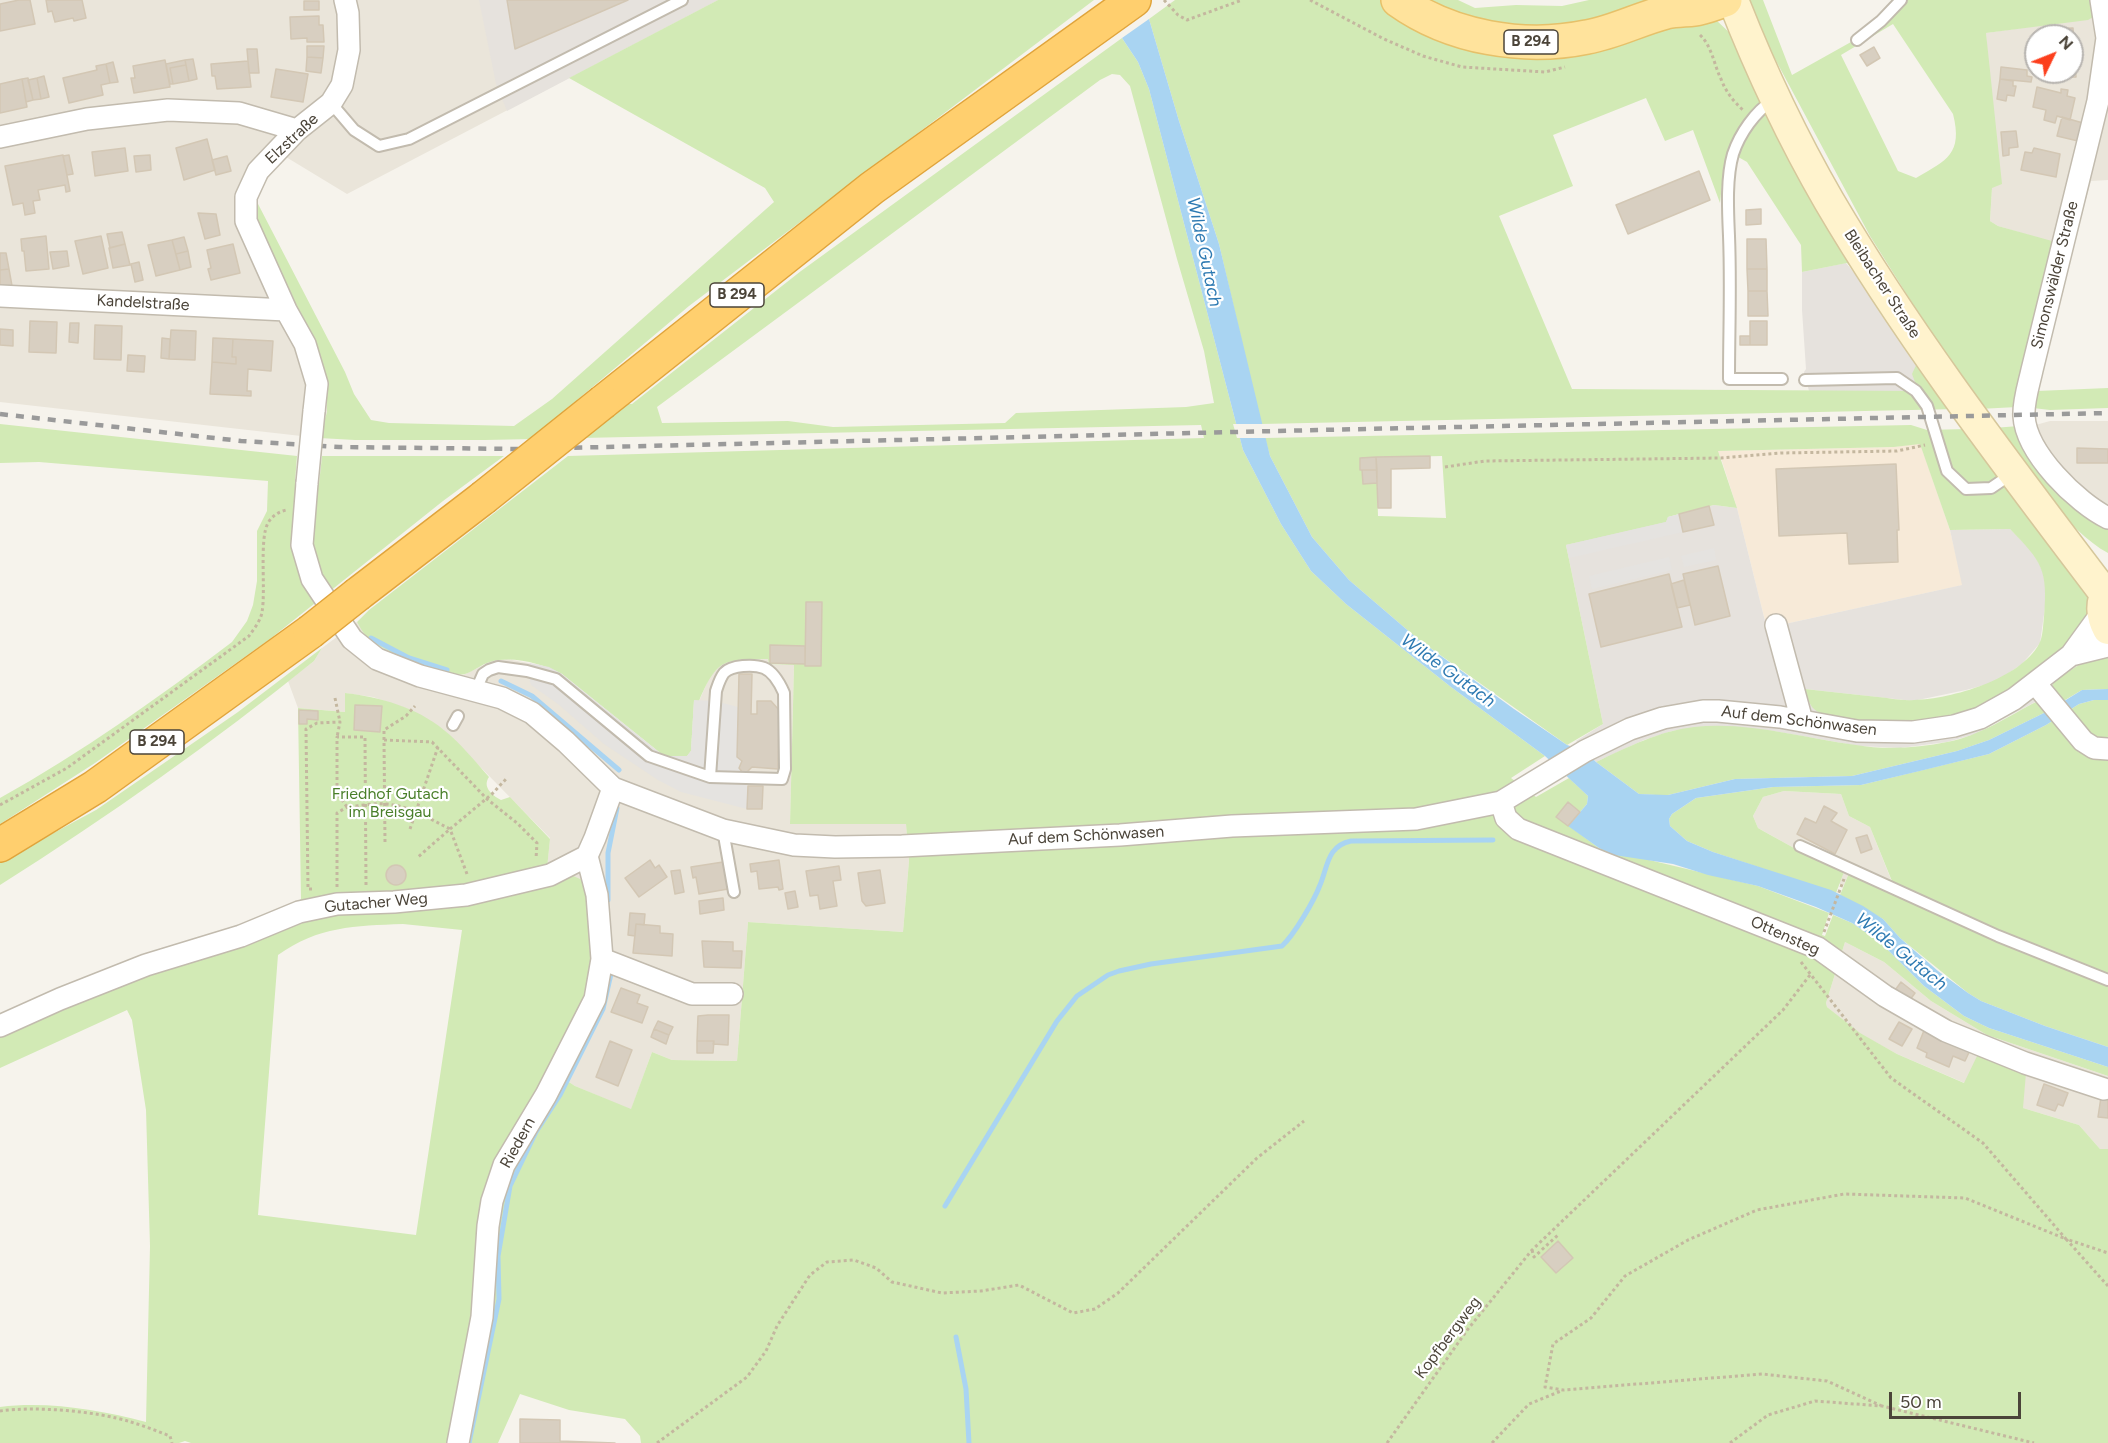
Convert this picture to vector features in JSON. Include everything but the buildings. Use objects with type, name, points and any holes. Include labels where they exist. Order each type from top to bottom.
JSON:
[{"type":"highway","name":"B 294","points":[[0,845],[95,787],[310,632],[483,498],[872,188],[1134,0]]},
{"type":"main road","name":"B 294","points":[[1398,0],[1427,18],[1459,30],[1491,38],[1528,42],[1586,37],[1619,29],[1671,6],[1696,9],[1725,0]]},
{"type":"main road","name":"Bleibacher Straße","points":[[1733,0],[1759,63],[1813,172],[1859,250],[1914,333],[2068,545],[2106,606]]},
{"type":"main road","points":[[2068,545],[2108,561]]},
{"type":"street","name":"Elzstraße","points":[[314,411],[317,384],[305,344],[286,310],[246,221],[246,197],[258,171],[297,130],[331,103],[342,85],[349,50],[348,13],[345,0]]},
{"type":"street","name":"Simonswälder Straße","points":[[2101,0],[2107,38],[2098,101],[2034,359],[2023,415],[2027,433],[2036,450],[2063,483],[2097,513],[2108,519]]},
{"type":"street","points":[[0,137],[87,119],[168,110],[239,113],[297,130]]},
{"type":"street","name":"Kandelstraße","points":[[0,296],[286,310]]},
{"type":"street","name":"Auf dem Schönwasen","points":[[314,411],[302,544],[312,579],[352,639],[377,659],[420,676],[502,698],[532,713],[566,742],[613,788],[723,830],[794,845],[902,846],[1120,835],[1232,826],[1416,819],[1501,802],[1585,751],[1630,729],[1686,713],[1718,711],[1803,721],[1857,731],[1913,732],[1954,726],[1994,711],[2071,656],[2106,606]]},
{"type":"street","points":[[1776,625],[1803,721]]},
{"type":"street","name":"Auf dem Schönwasen","points":[[2071,656],[2108,646]]},
{"type":"street","points":[[2035,683],[2083,741],[2094,748],[2108,749]]},
{"type":"street","points":[[587,856],[613,788]]},
{"type":"street","name":"Ottensteg","points":[[1501,802],[1506,818],[1518,829],[1818,948],[1885,996],[1946,1031],[2025,1063],[2104,1089]]},
{"type":"street","name":"Riedern","points":[[458,1443],[482,1317],[488,1226],[492,1201],[504,1165],[546,1095],[595,999],[602,959],[597,895],[587,856]]},
{"type":"street","name":"Gutacher Weg","points":[[0,1026],[146,965],[241,936],[299,912],[337,904],[394,902],[466,895],[550,875],[587,856]]},
{"type":"street","points":[[602,959],[692,993],[732,994]]},
{"type":"lane","points":[[331,103],[354,130],[379,146],[409,139],[682,0]]},
{"type":"lane","points":[[1857,40],[1881,21],[1901,0]]},
{"type":"lane","points":[[1776,98],[1751,118],[1733,154],[1727,206],[1729,379],[1782,379]]},
{"type":"lane","points":[[1805,380],[1897,378],[1916,391],[1927,406],[1947,471],[1966,489],[1991,488],[2013,472]]},
{"type":"lane","points":[[476,690],[483,674],[498,667],[527,670],[556,679],[649,756],[710,777],[782,779],[785,769],[784,693],[780,683],[764,668],[739,666],[730,668],[720,681],[716,691],[710,777]]},
{"type":"lane","points":[[723,830],[734,892]]},
{"type":"lane","points":[[1800,846],[1998,936],[2108,980]]},
{"type":"path","points":[[1164,0],[1178,15],[1187,20],[1242,0]]},
{"type":"path","points":[[1445,467],[1485,461],[1721,458],[1781,453],[1897,451],[1923,446],[1938,440]]},
{"type":"path","points":[[0,805],[67,768],[249,636],[262,615],[264,532],[268,522],[277,513],[287,510],[305,510]]},
{"type":"path","points":[[335,698],[340,722],[337,737],[337,793],[347,807]]},
{"type":"path","points":[[385,842],[384,730],[406,716],[415,706]]},
{"type":"path","points":[[317,889],[308,888],[306,729],[317,723],[340,722]]},
{"type":"path","points":[[337,737],[365,737],[366,889]]},
{"type":"path","points":[[384,740],[432,742],[487,799],[517,823],[537,843],[536,862]]},
{"type":"path","points":[[410,829],[438,747]]},
{"type":"path","points":[[418,857],[487,799],[506,779]]},
{"type":"path","points":[[337,889],[337,813],[347,807],[366,805],[386,804],[417,812],[450,829],[467,874],[458,877]]},
{"type":"path","name":"Ottensteg","points":[[1823,935],[1842,884]]},
{"type":"path","points":[[327,889],[346,889]]},
{"type":"path","name":"Kopfbergweg","points":[[1387,1443],[1468,1329],[1532,1250],[1783,1010],[1810,975],[1891,1078],[1983,1143],[2066,1239]]},
{"type":"path","points":[[657,1443],[747,1377],[766,1351],[777,1326],[810,1275],[827,1262],[854,1260],[876,1268],[892,1282],[942,1293],[981,1291],[1019,1285],[1073,1312],[1095,1309],[1118,1293],[1257,1158],[1304,1120]]},
{"type":"path","points":[[1882,1406],[1827,1381],[1761,1374],[1563,1390],[1545,1387],[1553,1344],[1591,1318],[1625,1276],[1688,1240],[1757,1210],[1844,1194],[1965,1198],[2066,1239],[2108,1252]]},
{"type":"path","points":[[1532,1250],[1534,1257],[1560,1234]]},
{"type":"path","points":[[2066,1239],[2108,1286]]},
{"type":"path","points":[[1492,1443],[1529,1404],[1563,1390]]},
{"type":"path","points":[[1730,1443],[1768,1416],[1815,1401],[1882,1406],[2034,1443]]},
{"type":"path","points":[[0,1411],[53,1410],[94,1414],[129,1421],[170,1436],[172,1443]]},
{"type":"shaded area","points":[[0,0],[718,0],[347,194],[286,157],[274,168],[257,202],[317,349],[326,377],[327,412],[319,438],[0,402]]},
{"type":"shaded area","points":[[479,0],[718,0],[507,111],[496,84]]},
{"type":"shaded area","points":[[2108,0],[2108,180],[2091,181],[2075,240],[2017,407],[2052,242],[1998,226],[1990,221],[1992,188],[1986,33],[2024,27],[2024,84],[2084,84],[2084,24],[2040,24]]},
{"type":"shaded area","points":[[1846,263],[1873,295],[1918,361],[1916,391],[1809,391],[1804,372],[1806,369],[1802,272]]},
{"type":"shaded area","points":[[2050,421],[2108,421],[2108,527],[2096,521],[2032,426]]},
{"type":"shaded area","points":[[1920,443],[1950,530],[1963,585],[1785,624],[1766,625],[1737,508],[1717,451],[1894,447]]},
{"type":"shaded area","points":[[1714,505],[1737,508],[1766,625],[1785,624],[1962,585],[1950,530],[2010,529],[2034,553],[2045,576],[2046,600],[2040,643],[2022,664],[2006,675],[1988,684],[1913,701],[1805,689],[1882,723],[2104,654],[2037,701],[1976,734],[1947,742],[1900,748],[1859,746],[1773,731],[1717,726],[1672,731],[1644,740],[1596,762],[1576,741],[1603,724],[1566,545]]},
{"type":"shaded area","points":[[1679,514],[1683,532],[1569,558],[1566,545],[1666,522],[1668,517]]},
{"type":"shaded area","points":[[1714,548],[1716,560],[1684,567],[1681,556]]},
{"type":"shaded area","points":[[1669,557],[1672,570],[1592,589],[1589,576]]},
{"type":"shaded area","points":[[357,622],[367,637],[375,643],[418,665],[463,675],[490,662],[507,659],[549,667],[664,756],[687,756],[691,751],[694,700],[699,701],[710,676],[723,663],[732,660],[769,659],[769,664],[794,665],[790,824],[906,824],[909,861],[903,932],[748,922],[737,1061],[672,1060],[652,1052],[631,1110],[575,1086],[549,1069],[568,876],[547,869],[550,838],[444,730],[411,710],[373,697],[345,693],[345,712],[298,708],[288,681],[314,661],[322,648]]},
{"type":"shaded area","points":[[530,663],[549,667],[562,674],[664,756],[687,756],[691,751],[694,700],[715,701],[738,707],[737,757],[742,761],[739,764],[740,771],[747,772],[747,809],[681,792],[658,780],[604,744],[558,704],[531,685],[527,671]]},
{"type":"shaded area","points":[[1784,791],[1841,794],[1849,816],[1870,827],[1898,897],[1849,873],[1844,885],[1839,884],[1844,872],[1758,828],[1753,816],[1763,797]]},
{"type":"shaded area","points":[[1845,942],[1884,962],[1931,1001],[1987,1035],[2108,1076],[2108,1149],[2100,1149],[2079,1125],[2023,1108],[1897,1054],[1860,1034],[1827,1007],[1826,1003]]},
{"type":"green space","name":"Friedhof Gutach im Breisgau","points":[[718,0],[1094,0],[689,306],[577,400],[632,404],[801,271],[1122,38],[1138,62],[1149,89],[1243,450],[1281,524],[1311,571],[1346,604],[1451,687],[1545,756],[1511,778],[1536,797],[1569,778],[1588,796],[1587,804],[1580,812],[1568,803],[1557,817],[1599,848],[1758,886],[1829,913],[1822,935],[1825,936],[1833,915],[1852,923],[1880,942],[1924,986],[1964,1016],[1989,1028],[2108,1067],[2108,1076],[1987,1035],[1931,1001],[1884,962],[1845,942],[1826,1003],[1827,1007],[1860,1033],[1897,1054],[1964,1083],[1978,1054],[2026,1073],[2023,1108],[2079,1125],[2100,1149],[2108,1149],[2108,1443],[641,1443],[640,1436],[625,1419],[569,1410],[520,1394],[498,1443],[191,1443],[185,1441],[179,1443],[0,1443],[0,1407],[55,1406],[111,1414],[146,1422],[150,1246],[146,1110],[132,1020],[127,1010],[0,1068],[0,1016],[235,931],[292,906],[301,899],[298,708],[345,712],[345,693],[384,700],[422,715],[456,741],[489,777],[487,787],[491,793],[501,800],[510,797],[550,839],[547,869],[573,876],[586,883],[594,948],[593,965],[585,996],[549,1069],[575,1086],[631,1109],[652,1052],[672,1060],[737,1061],[748,922],[903,932],[909,861],[906,824],[790,824],[794,665],[769,664],[768,659],[732,661],[724,664],[712,676],[699,701],[694,701],[691,751],[687,756],[664,756],[562,674],[537,664],[517,660],[487,663],[465,674],[430,668],[385,649],[367,637],[357,622],[369,610],[568,456],[1204,438],[1201,425],[485,440],[319,438],[327,412],[326,377],[317,349],[256,217],[257,202],[345,372],[354,394],[371,420],[389,423],[514,426],[552,399],[774,202],[765,188],[569,78]],"holes":[[[1112,74],[1120,75],[1130,86],[1204,351],[1214,403],[1186,407],[1016,413],[1005,423],[833,427],[788,421],[662,423],[657,407],[1100,80]],[[403,924],[462,930],[416,1235],[258,1215],[278,955],[308,938],[338,929]]]},
{"type":"green space","points":[[1175,0],[1380,0],[1443,34],[1715,19],[1732,35],[1958,409],[1261,424],[1219,244],[1149,19]],"holes":[[[1646,98],[1665,141],[1693,130],[1720,203],[1724,166],[1733,154],[1747,162],[1801,245],[1802,272],[1847,263],[1873,295],[1918,361],[1912,374],[1915,391],[1572,389],[1499,216],[1573,186],[1553,135]]]},
{"type":"green space","points":[[1408,0],[1458,0],[1475,8],[1516,5],[1562,6],[1589,0],[1658,0],[1625,19],[1491,31]]},
{"type":"green space","points":[[1748,0],[1763,0],[1792,75],[1851,42],[1879,19],[1895,0],[2093,0],[2095,16],[2088,20],[2057,24],[2024,24],[2024,28],[1986,33],[2002,184],[1992,188],[1990,221],[1998,226],[2052,241],[2017,407],[1979,409],[1870,236],[1759,29]],"holes":[[[1893,24],[1953,114],[1956,127],[1954,147],[1944,160],[1916,178],[1898,171],[1841,55]]]},
{"type":"green space","points":[[2108,388],[2108,408],[2050,410],[2033,408],[2037,391]]},
{"type":"green space","points":[[0,424],[297,456],[295,482],[319,484],[322,456],[504,456],[443,501],[270,639],[95,763],[0,824],[0,798],[60,763],[119,724],[232,642],[247,621],[253,605],[257,581],[257,531],[267,511],[268,481],[39,462],[0,463]]},
{"type":"green space","points":[[1911,425],[1927,430],[1967,429],[2086,591],[2089,614],[2083,626],[2056,656],[2001,696],[1971,711],[1940,720],[1909,723],[1854,721],[1823,714],[1812,707],[1805,689],[1900,700],[1930,699],[1984,685],[2017,667],[2030,656],[2041,638],[2045,588],[2041,567],[2010,529],[1950,530],[1920,444],[1894,447],[1718,451],[1737,508],[1714,505],[1668,517],[1666,522],[1566,545],[1603,724],[1567,745],[1419,640],[1349,580],[1312,537],[1270,456],[1265,438]],"holes":[[[1442,456],[1446,518],[1378,516],[1377,483],[1363,484],[1361,458]]]},
{"type":"green space","points":[[2019,426],[2108,527],[2108,553],[2093,543],[2062,514],[1993,428]]},
{"type":"green space","points":[[322,648],[314,661],[199,749],[121,805],[0,885],[0,862],[96,810],[238,712]]},
{"type":"green space","points":[[2108,654],[2108,689],[2082,690],[2060,703],[2051,691],[2054,681],[2093,656]]},
{"type":"green space","points":[[2094,700],[2108,700],[2108,1047],[1981,1001],[1900,938],[1883,919],[1840,895],[1849,873],[1898,896],[1870,827],[1849,816],[1841,794],[1784,791],[1763,797],[1753,816],[1758,828],[1844,872],[1836,893],[1713,852],[1687,841],[1670,826],[1669,819],[1672,814],[1696,798],[1773,787],[1861,785],[1989,754],[2046,725],[2079,704]]},
{"type":"green space","points":[[2038,701],[2048,711],[1989,740],[1957,751],[1852,776],[1735,779],[1668,795],[1656,795],[1639,794],[1596,762],[1644,740],[1668,732],[1714,726],[1755,728],[1867,747],[1925,746],[1971,735]]},
{"type":"water","name":"Wilde Gutach","points":[[1149,19],[1219,244],[1270,456],[1312,537],[1349,580],[1419,640],[1514,709],[1567,745],[1585,751],[1639,794],[1668,795],[1735,779],[1852,776],[1957,751],[1989,740],[2048,711],[2082,690],[2108,689],[2108,700],[2094,700],[2079,704],[2046,725],[1989,754],[1861,785],[1773,787],[1696,798],[1672,814],[1669,819],[1670,826],[1687,841],[1713,852],[1831,890],[1863,906],[1883,919],[1900,938],[1938,971],[1981,1001],[2108,1047],[2108,1067],[1989,1028],[1964,1016],[1924,986],[1880,942],[1852,923],[1816,907],[1758,886],[1708,875],[1673,864],[1614,855],[1599,848],[1568,826],[1587,804],[1588,796],[1545,756],[1451,687],[1346,604],[1311,571],[1281,524],[1243,450],[1149,89],[1138,62],[1122,38]]},
{"type":"pier","points":[[1233,424],[1264,424],[1268,438],[1237,438]]},
{"type":"waterway","points":[[371,638],[409,658],[447,670]]},
{"type":"waterway","points":[[501,681],[532,696],[619,770]]},
{"type":"waterway","points":[[608,900],[608,853],[617,808]]},
{"type":"waterway","points":[[945,1206],[1057,1021],[1077,996],[1108,975],[1151,964],[1282,946],[1298,926],[1313,900],[1333,852],[1337,847],[1351,841],[1493,840]]},
{"type":"waterway","points":[[469,1443],[499,1299],[498,1256],[510,1186],[536,1132],[560,1095],[603,1009],[611,974]]},
{"type":"waterway","points":[[956,1337],[966,1389],[969,1443]]},
{"type":"railway","points":[[0,414],[241,441],[339,447],[520,449],[2108,413]]}]
